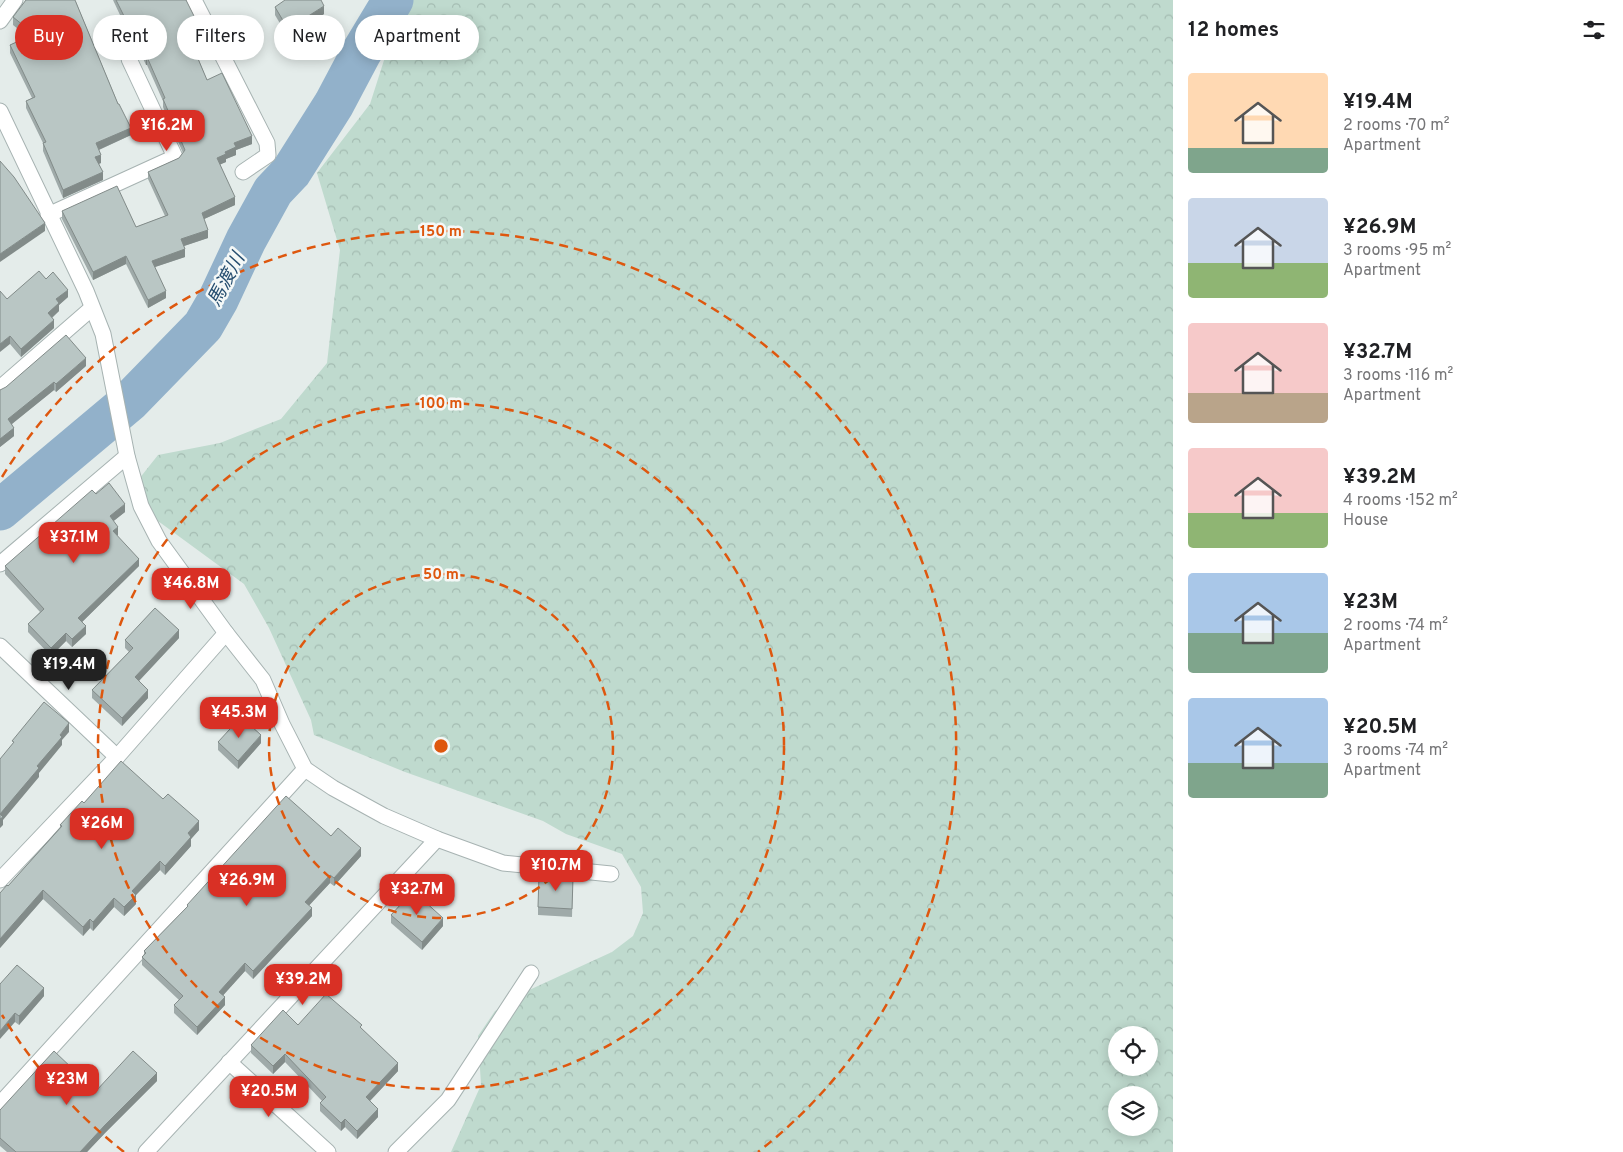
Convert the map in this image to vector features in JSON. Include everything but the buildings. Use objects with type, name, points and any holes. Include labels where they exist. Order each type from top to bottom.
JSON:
[{"type":"street","points":[[0,21],[15,0]]},
{"type":"street","points":[[194,0],[267,143],[268,155],[243,172]]},
{"type":"street","points":[[48,214],[175,157],[129,60]]},
{"type":"street","points":[[0,111],[103,334],[127,456],[142,506],[159,541],[263,680],[282,724],[305,769],[333,788],[384,816],[437,839],[503,863],[611,874]]},
{"type":"street","points":[[0,388],[92,308]]},
{"type":"street","points":[[0,564],[127,456]]},
{"type":"street","points":[[0,880],[117,756],[226,632]]},
{"type":"street","points":[[0,646],[117,756]]},
{"type":"street","points":[[0,1104],[305,769]]},
{"type":"street","points":[[146,1152],[437,839]]},
{"type":"street","points":[[396,1152],[448,1100],[531,973]]},
{"type":"street","points":[[229,1062],[328,1152]]},
{"type":"green space","points":[[410,0],[1173,0],[1173,1152],[451,1152],[481,1085],[478,1036],[495,1011],[527,991],[612,952],[633,936],[643,913],[641,887],[622,854],[566,834],[543,821],[405,772],[314,735],[311,720],[269,628],[244,584],[158,521],[135,484],[158,455],[220,443],[281,419],[327,363],[340,250],[317,173],[370,104],[384,60],[479,60],[479,15],[402,15]]},
{"type":"waterway","name":"馬渡川","points":[[0,510],[130,401],[203,326],[273,191],[291,172],[334,104],[361,53],[393,0]]}]
